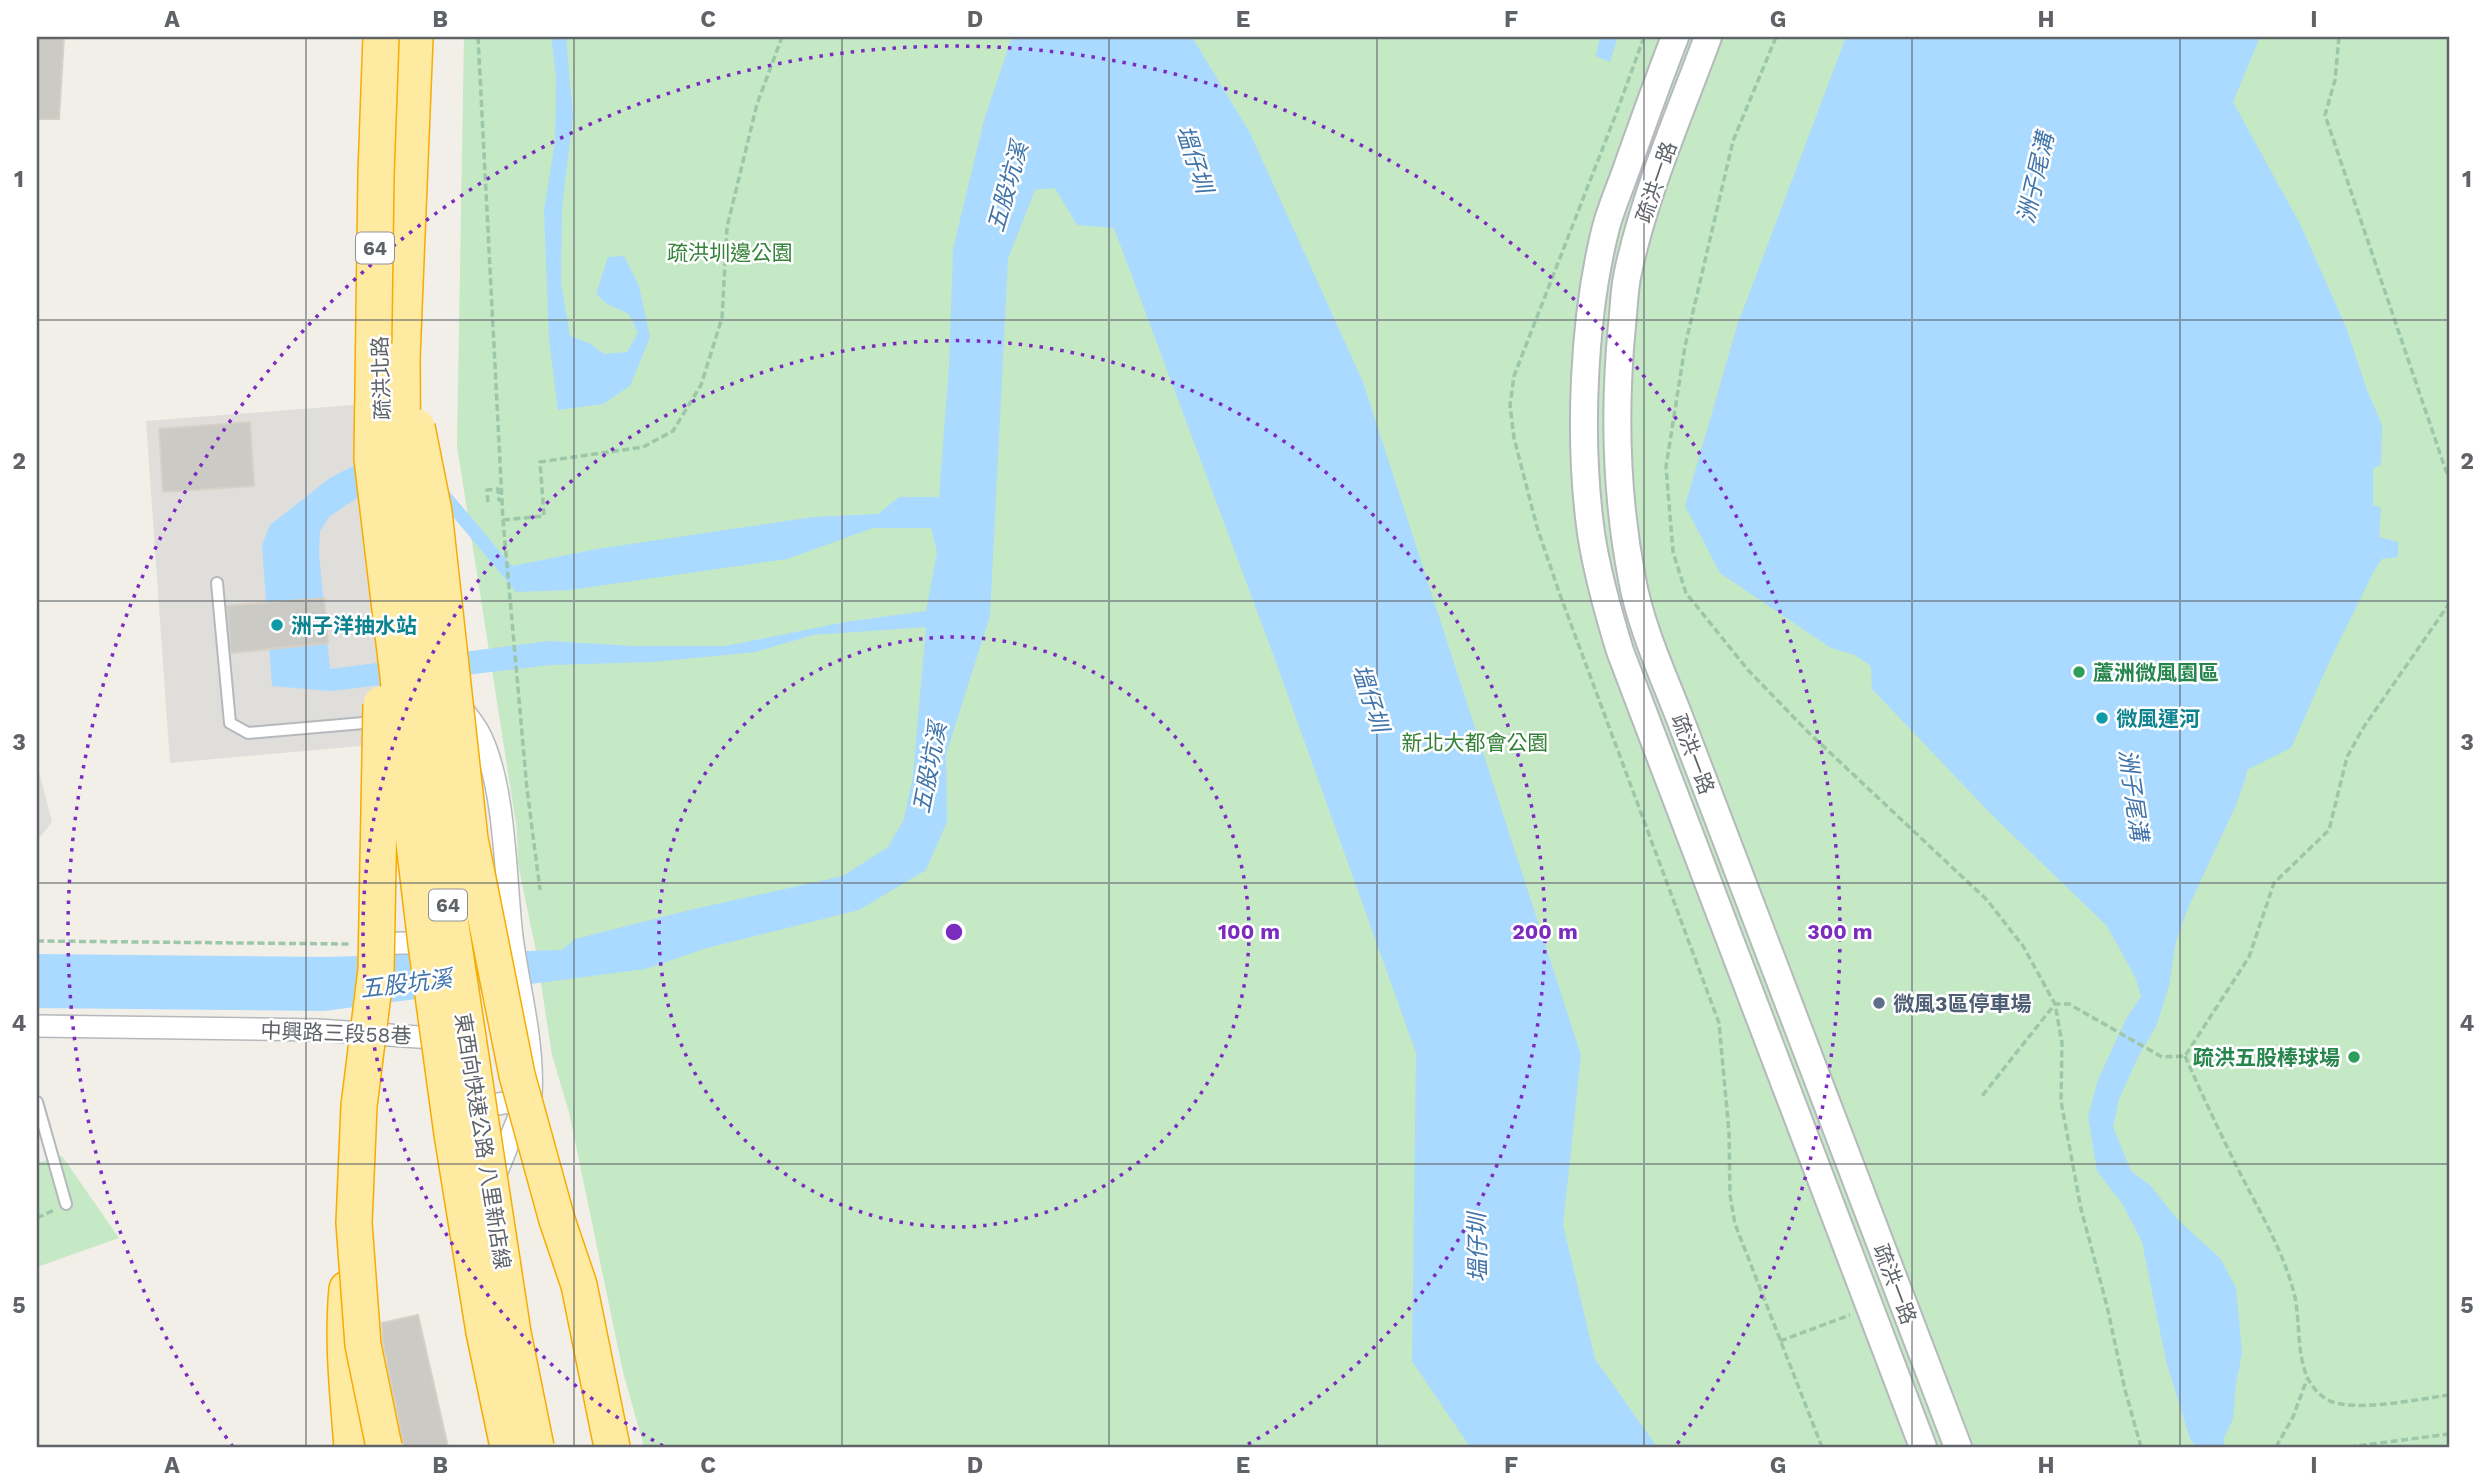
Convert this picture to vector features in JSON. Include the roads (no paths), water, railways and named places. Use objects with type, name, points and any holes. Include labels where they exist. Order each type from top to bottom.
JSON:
[{"type":"highway","name":"東西向快速公路 八里新店線","points":[[379,37],[372,459],[423,916],[450,1120],[484,1332],[508,1447]]},
{"type":"highway","name":"東西向快速公路 八里新店線","points":[[415,37],[402,358],[402,512],[430,718],[450,926],[513,1333],[536,1447]]},
{"type":"highway","points":[[402,358],[422,445],[433,512],[471,839],[517,1075],[557,1220],[579,1285],[612,1447]]},
{"type":"highway","points":[[352,1447],[344,1315],[354,1223],[359,1106],[376,970],[379,861],[381,695],[372,459]]},
{"type":"highway","points":[[557,1220],[593,1447]]},
{"type":"highway","points":[[354,1223],[363,1345],[384,1447]]},
{"type":"street","name":"疏洪北路","points":[[370,944],[437,943],[423,801],[409,718],[400,634],[379,378],[379,37]]},
{"type":"street","name":"疏洪一路","points":[[1675,37],[1607,223],[1590,310],[1585,411],[1586,481],[1591,533],[1604,598],[1620,651],[1923,1447]]},
{"type":"street","name":"疏洪一路","points":[[1708,37],[1643,215],[1627,274],[1619,355],[1618,445],[1632,580],[1648,633],[1696,761],[1958,1447]]},
{"type":"street","points":[[400,634],[464,712],[480,736],[490,764],[530,1041],[533,1070],[531,1095],[526,1099],[459,1111]]},
{"type":"street","points":[[409,718],[464,712]]},
{"type":"street","points":[[423,801],[496,792]]},
{"type":"street","name":"中興路三段58巷","points":[[37,1026],[318,1030],[447,1038],[476,1223],[522,1447]]},
{"type":"street","points":[[476,1223],[526,1099]]},
{"type":"lane","points":[[217,583],[230,723],[248,733],[409,718]]},
{"type":"lane","points":[[37,1102],[66,1204]]},
{"type":"water","points":[[551,37],[566,37],[573,117],[562,206],[561,283],[570,336],[589,343],[604,354],[627,352],[638,333],[629,314],[607,304],[596,294],[608,257],[624,256],[639,286],[650,337],[630,386],[603,404],[558,410],[549,340],[544,210],[555,142],[556,75]]},
{"type":"water","points":[[1012,37],[1192,37],[1250,133],[1363,382],[1581,1055],[1563,1225],[1595,1359],[1657,1447],[1470,1447],[1412,1361],[1416,1053],[1276,662],[1114,228],[1077,225],[1055,188],[1035,190],[1008,259],[990,616],[946,754],[947,822],[926,870],[859,910],[707,948],[645,969],[324,1011],[37,1008],[37,954],[327,957],[562,950],[575,939],[843,876],[888,847],[904,819],[913,775],[926,627],[813,635],[755,652],[653,662],[551,665],[331,691],[272,686],[262,545],[270,525],[330,478],[368,460],[428,466],[512,566],[597,549],[813,517],[878,514],[899,497],[939,497],[949,366],[953,249],[984,120]],"holes":[[[381,482],[424,482],[516,592],[570,590],[787,559],[873,528],[931,528],[937,552],[926,611],[845,622],[726,646],[634,646],[549,641],[330,669],[319,553],[320,531],[330,516]]]},
{"type":"water","points":[[1600,37],[1618,37],[1610,62],[1596,56]]},
{"type":"water","name":"微風運河","points":[[1846,37],[2260,37],[2233,102],[2300,224],[2346,327],[2382,425],[2381,465],[2373,468],[2373,505],[2381,508],[2379,537],[2398,542],[2398,557],[2382,559],[2374,571],[2291,748],[2247,770],[2236,805],[2188,908],[2176,941],[2169,986],[2156,1027],[2140,1053],[2119,1099],[2113,1127],[2131,1171],[2151,1186],[2177,1219],[2220,1258],[2236,1288],[2242,1353],[2233,1419],[2223,1440],[2225,1447],[2196,1447],[2190,1439],[2166,1361],[2142,1242],[2123,1205],[2097,1171],[2088,1117],[2098,1080],[2126,1019],[2141,996],[2136,979],[2107,926],[1992,815],[1872,689],[1871,666],[1855,655],[1831,648],[1720,573],[1685,506],[1737,326]]},
{"type":"place","name":"洲子洋抽水站","points":[[277,625]]},
{"type":"place","name":"蘆洲微風園區","points":[[2079,672]]},
{"type":"place","name":"微風運河","points":[[2102,718]]},
{"type":"place","name":"微風3區停車場","points":[[1879,1003]]},
{"type":"place","name":"疏洪五股棒球場","points":[[2354,1057]]},
{"type":"water label","name":"塭仔圳","points":[[1194,159]]},
{"type":"water label","name":"洲子尾溝","points":[[2036,178]]},
{"type":"water label","name":"五股坑溪","points":[[1008,187]]},
{"type":"water label","name":"塭仔圳","points":[[1370,698]]},
{"type":"water label","name":"五股坑溪","points":[[930,768]]},
{"type":"water label","name":"洲子尾溝","points":[[2133,795]]},
{"type":"water label","name":"五股坑溪","points":[[406,984]]},
{"type":"water label","name":"塭仔圳","points":[[1478,1248]]},
{"type":"park label","name":"疏洪圳邊公園","points":[[730,252]]},
{"type":"park label","name":"新北大都會公園","points":[[1475,742]]}]
